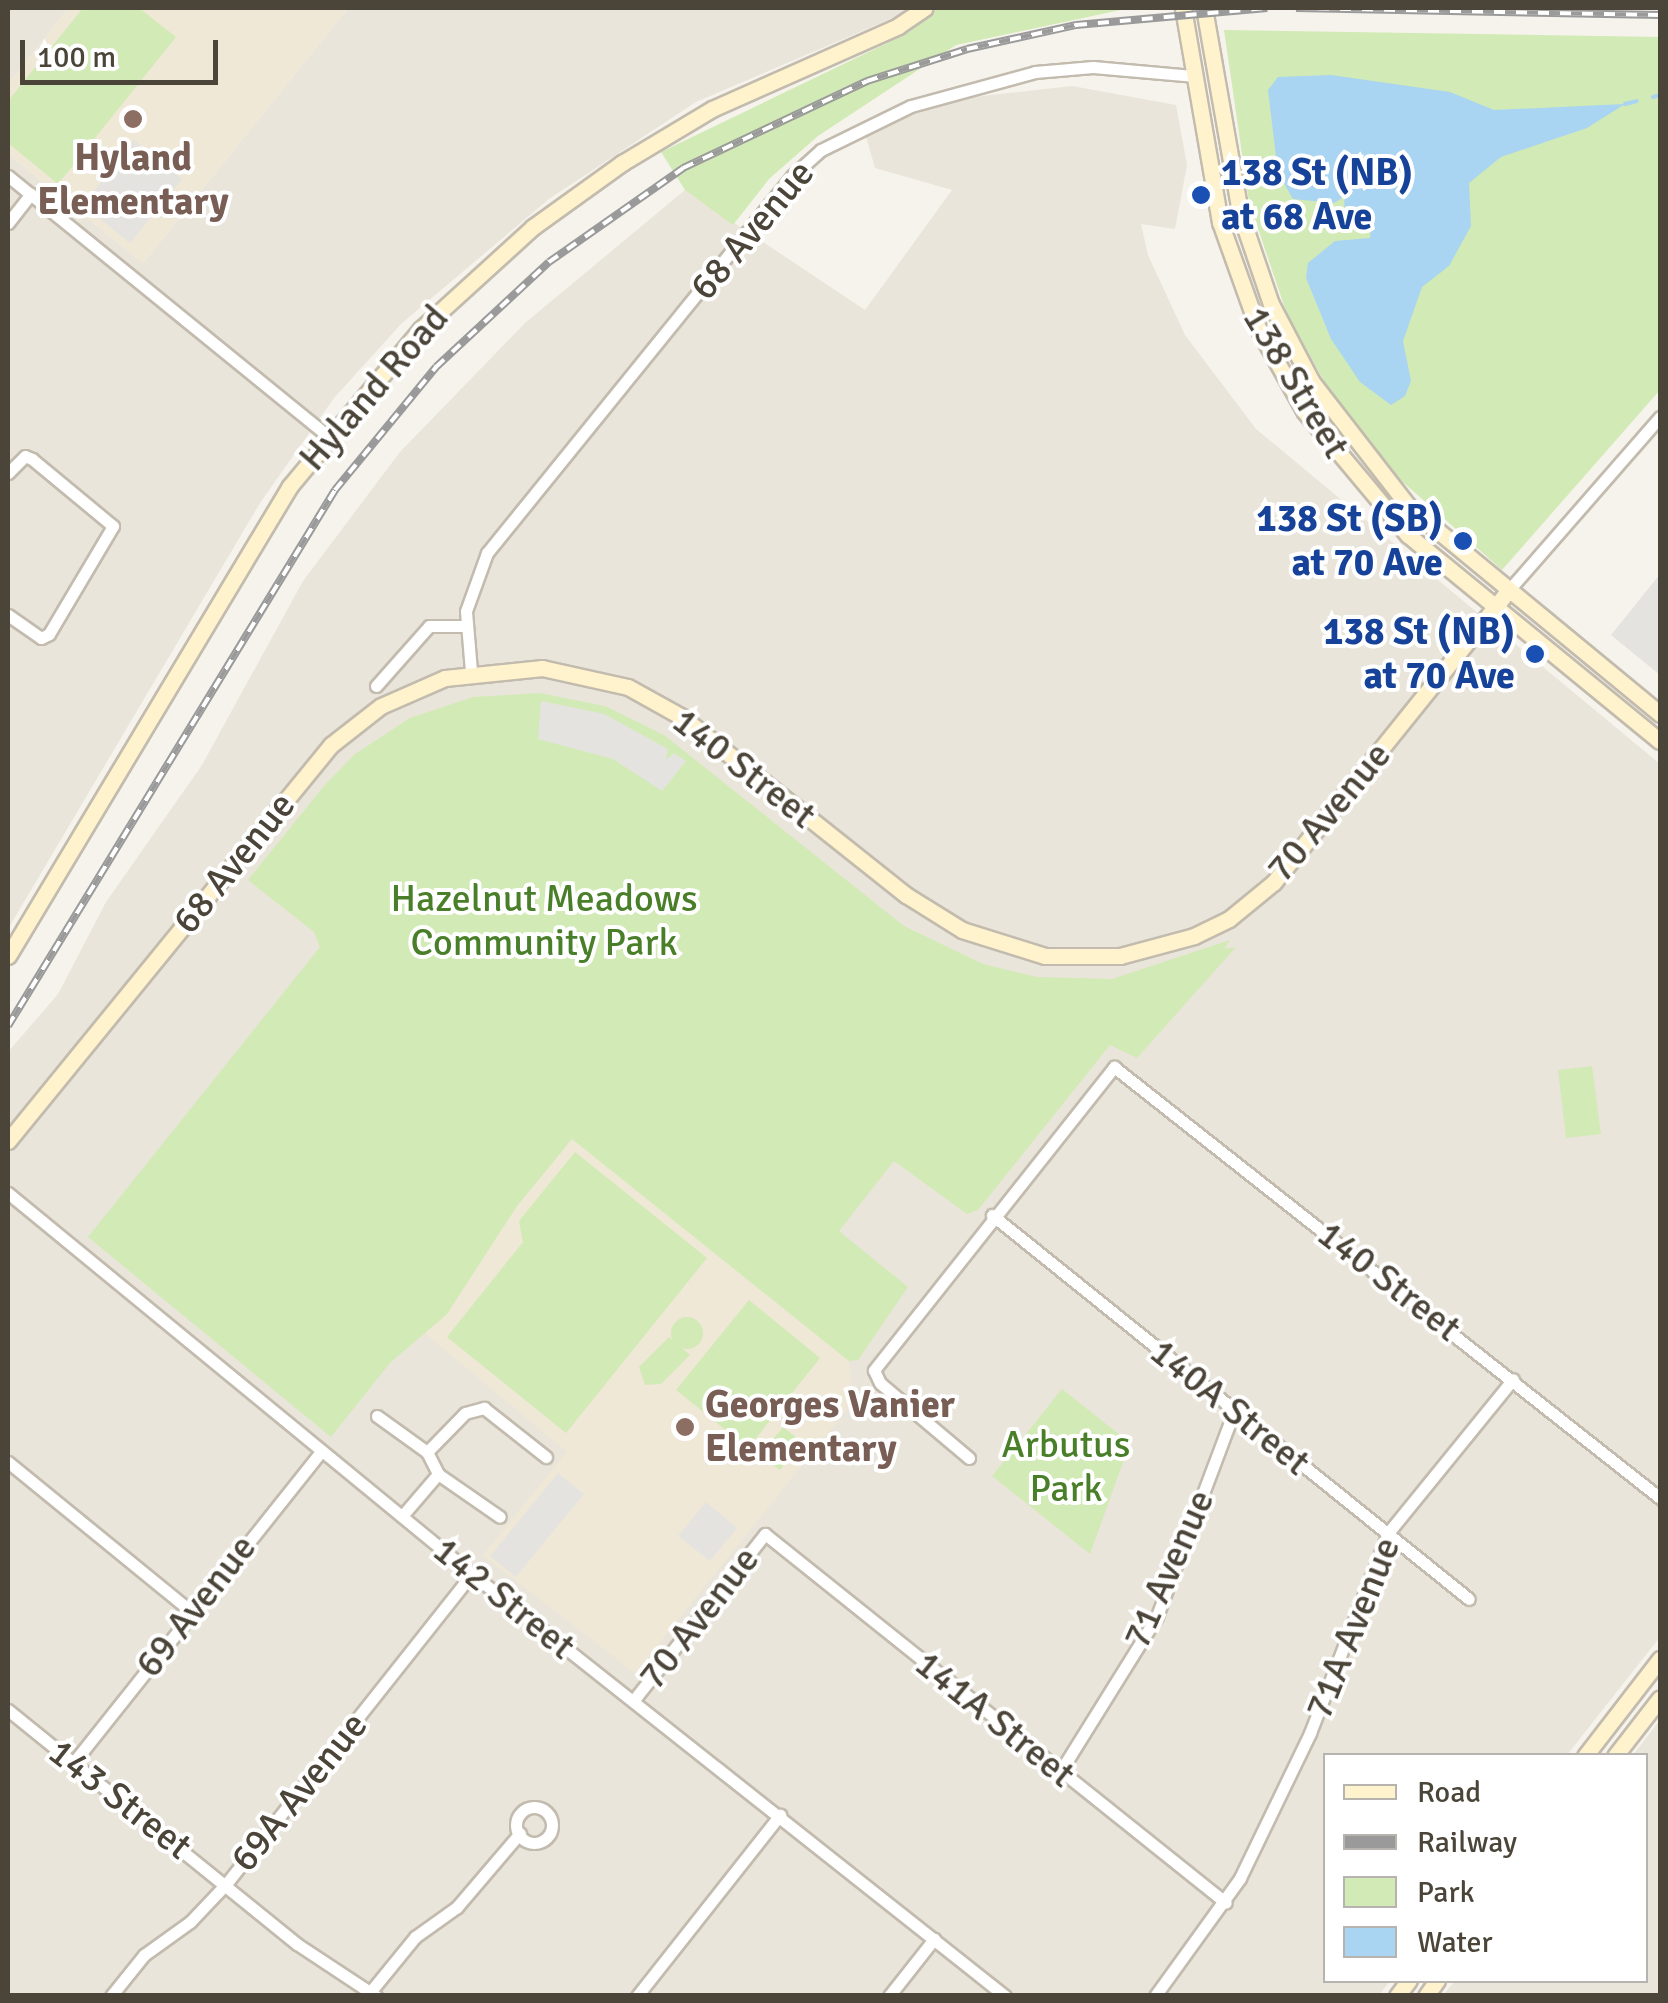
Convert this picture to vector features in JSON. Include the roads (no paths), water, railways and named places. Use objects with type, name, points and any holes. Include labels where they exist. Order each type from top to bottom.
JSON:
[{"type":"street","name":"Hyland Road","points":[[8,956],[256,540],[328,435],[462,288],[574,196],[712,109],[898,26],[924,8]]},
{"type":"street","name":"138 Street","points":[[1182,8],[1220,222],[1258,328],[1286,381],[1371,497],[1495,607],[1660,742]]},
{"type":"street","name":"138 Street","points":[[1204,8],[1240,213],[1289,342],[1334,417],[1384,480],[1508,591],[1660,714]]},
{"type":"street","name":"68 Avenue","points":[[8,1141],[331,745],[397,697],[471,671],[466,626],[471,587],[487,552],[792,176],[820,150],[912,106],[1035,72],[1093,67],[1193,76]]},
{"type":"street","points":[[8,176],[328,435]]},
{"type":"street","points":[[8,223],[31,194]]},
{"type":"street","name":"70 Avenue","points":[[990,942],[1045,956],[1120,956],[1229,919],[1304,848],[1508,591],[1660,417]]},
{"type":"street","points":[[8,473],[25,456],[113,526],[41,638],[8,615]]},
{"type":"street","points":[[376,686],[430,626],[466,626]]},
{"type":"street","name":"140 Street","points":[[471,671],[563,670],[646,695],[906,895],[990,942]]},
{"type":"street","name":"140 Street","points":[[992,1215],[1114,1067],[1660,1498]]},
{"type":"street","name":"142 Street","points":[[8,1193],[472,1574],[1006,1996]]},
{"type":"street","points":[[969,1458],[874,1376],[992,1215]]},
{"type":"street","name":"140A Street","points":[[992,1215],[1469,1600]]},
{"type":"street","name":"71A Avenue","points":[[1156,1996],[1226,1903],[1300,1756],[1388,1533],[1512,1379]]},
{"type":"street","points":[[427,1452],[465,1413],[484,1408],[546,1456]]},
{"type":"street","name":"71 Avenue","points":[[1060,1772],[1157,1616],[1234,1411]]},
{"type":"street","points":[[377,1416],[427,1452],[438,1474],[500,1516]]},
{"type":"street","name":"69 Avenue","points":[[74,1762],[190,1611],[321,1451]]},
{"type":"street","points":[[8,1462],[190,1611]]},
{"type":"street","points":[[402,1516],[438,1474]]},
{"type":"street","name":"70 Avenue","points":[[633,1701],[765,1534]]},
{"type":"street","name":"141A Street","points":[[765,1534],[1226,1903]]},
{"type":"street","name":"69A Avenue","points":[[111,1996],[144,1955],[190,1922],[226,1884],[472,1574]]},
{"type":"street","points":[[1587,1753],[1660,1659]]},
{"type":"street","points":[[1618,1753],[1660,1698]]},
{"type":"street","name":"143 Street","points":[[8,1710],[297,1944],[374,1994]]},
{"type":"street","points":[[637,1996],[780,1815]]},
{"type":"street","points":[[374,1994],[415,1936],[457,1907],[520,1833]]},
{"type":"street","points":[[889,1996],[934,1940]]},
{"type":"water","points":[[1331,75],[1450,92],[1494,110],[1625,104],[1587,128],[1501,157],[1469,183],[1471,226],[1449,266],[1422,287],[1403,341],[1411,381],[1405,396],[1391,405],[1360,382],[1331,339],[1306,278],[1308,263],[1335,241],[1370,238],[1372,216],[1345,213],[1344,197],[1334,203],[1293,199],[1278,173],[1268,90],[1278,77]]},
{"type":"waterway","points":[[1653,97],[1660,95]]},
{"type":"waterway","points":[[1625,104],[1637,101]]},
{"type":"railway","points":[[8,1026],[335,490],[436,367],[549,262],[683,168],[867,81],[967,49],[1076,25],[1267,8]]},
{"type":"railway","points":[[1296,8],[1660,15]]},
{"type":"place","name":"Hyland Elementary","points":[[133,119]]},
{"type":"place","name":"138 St (NB) at 68 Ave","points":[[1201,195]]},
{"type":"place","name":"138 St (SB) at 70 Ave","points":[[1463,541]]},
{"type":"place","name":"138 St (NB) at 70 Ave","points":[[1535,654]]},
{"type":"place","name":"Georges Vanier Elementary","points":[[685,1427]]},
{"type":"park label","name":"Hazelnut Meadows Community Park","points":[[544,921]]},
{"type":"park label","name":"Arbutus Park","points":[[1066,1467]]}]
